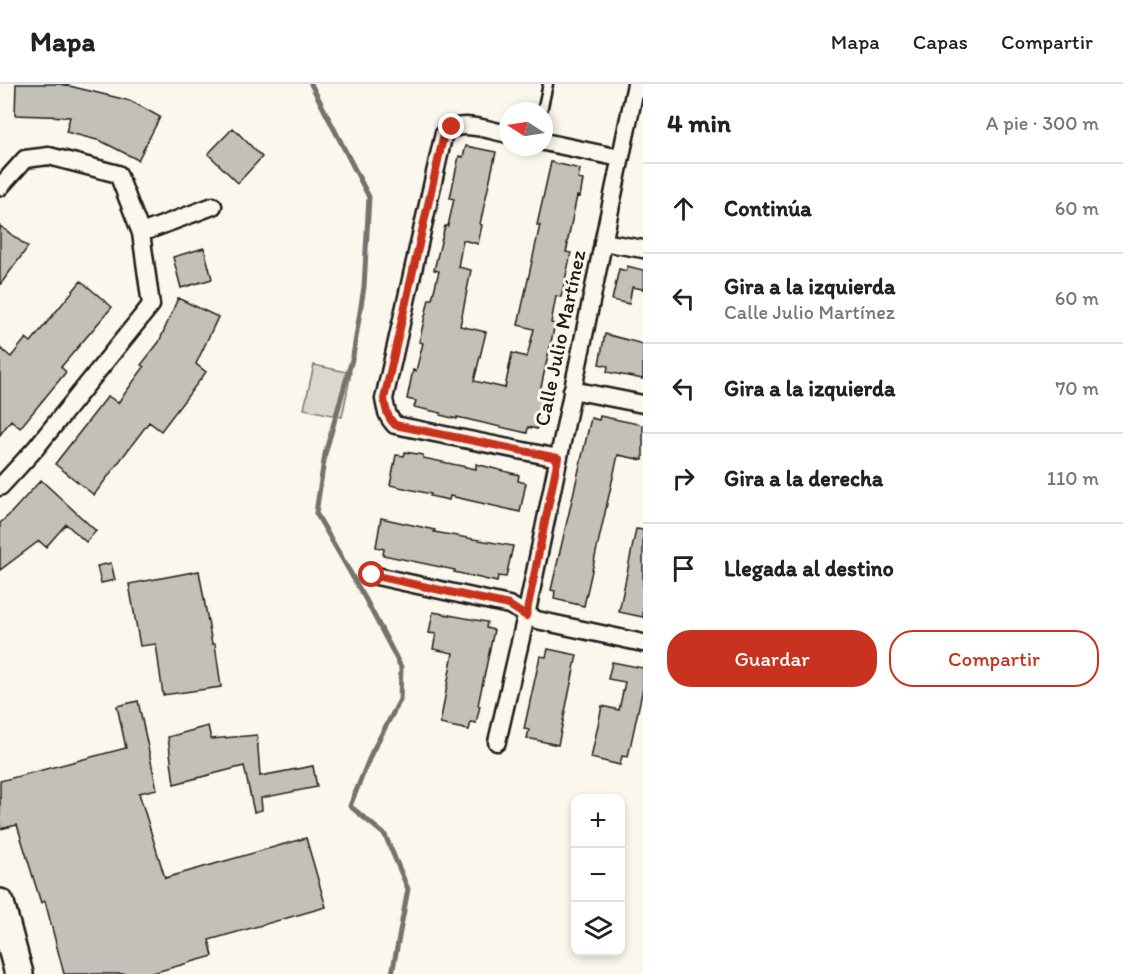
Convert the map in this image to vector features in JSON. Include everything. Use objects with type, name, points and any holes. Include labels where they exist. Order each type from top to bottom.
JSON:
[{"type":"main road","points":[[0,903],[19,974]]},
{"type":"street","name":"Calle Julio Martínez","points":[[497,742],[526,616],[636,84]]},
{"type":"street","points":[[499,132],[461,125],[452,127],[444,134],[384,399],[389,419],[395,425],[558,458]]},
{"type":"street","points":[[553,144],[620,158]]},
{"type":"street","points":[[0,188],[25,159],[49,156],[118,174],[141,233],[151,305],[35,449],[0,488]]},
{"type":"street","points":[[141,233],[213,206]]},
{"type":"street","points":[[603,242],[643,249]]},
{"type":"street","points":[[572,390],[643,404]]},
{"type":"street","points":[[372,575],[509,605],[537,620],[643,643]]},
{"type":"lane","points":[[544,102],[548,84]]},
{"type":"shaded area","points":[[314,365],[351,373],[342,417],[304,409]]},
{"type":"building","points":[[16,84],[61,84],[131,101],[160,117],[138,160],[101,141],[66,132],[70,117],[15,115]]},
{"type":"building","points":[[233,128],[262,157],[238,183],[208,154]]},
{"type":"building","points":[[466,146],[496,152],[480,224],[482,225],[478,244],[463,240],[458,267],[471,270],[460,326],[486,332],[474,381],[505,388],[512,353],[527,357],[534,329],[518,325],[551,162],[580,169],[578,179],[583,180],[580,197],[577,196],[567,244],[566,252],[571,253],[565,280],[561,297],[556,296],[551,323],[555,324],[539,396],[544,397],[537,429],[528,427],[527,433],[440,415],[441,413],[414,407],[416,401],[407,399],[413,370],[416,371],[423,343],[419,342],[429,299],[432,299],[439,271],[434,270],[454,199],[450,198],[459,156],[463,157]]},
{"type":"building","points":[[0,226],[28,247],[0,285]]},
{"type":"building","points":[[204,248],[212,279],[181,288],[173,257]]},
{"type":"building","points":[[627,266],[643,270],[643,289],[632,287],[629,304],[612,300],[619,269],[627,271]]},
{"type":"building","points":[[81,281],[112,307],[61,367],[66,372],[20,428],[11,420],[0,435],[0,348],[11,357],[26,338],[31,342]]},
{"type":"building","points":[[178,298],[218,317],[196,364],[206,372],[161,431],[149,422],[94,495],[55,464],[108,396],[118,403],[144,367],[141,365],[159,342]]},
{"type":"building","points":[[605,334],[643,344],[643,379],[607,372],[608,366],[599,364]]},
{"type":"building","points":[[600,416],[643,425],[643,460],[618,455],[584,606],[554,599],[555,591],[551,590],[591,418],[599,420]]},
{"type":"building","points":[[405,452],[476,469],[476,464],[519,475],[518,481],[526,483],[520,512],[450,496],[449,500],[390,485],[396,455],[404,456]]},
{"type":"building","points":[[41,480],[96,531],[86,542],[66,524],[46,547],[39,541],[0,570],[0,523]]},
{"type":"building","points":[[381,518],[435,530],[434,532],[513,546],[506,577],[498,576],[497,582],[454,572],[455,570],[383,555],[384,549],[376,547]]},
{"type":"building","points":[[636,529],[643,530],[643,617],[619,612]]},
{"type":"building","points":[[111,563],[115,580],[101,583],[97,566]]},
{"type":"building","points":[[199,571],[212,644],[215,644],[221,687],[163,695],[156,644],[140,646],[129,584]]},
{"type":"building","points":[[433,612],[487,622],[486,628],[494,630],[476,723],[471,722],[469,730],[440,724],[453,653],[433,649],[436,634],[429,633]]},
{"type":"building","points":[[548,649],[577,655],[558,745],[527,738],[529,730],[524,729],[540,656],[546,657]]},
{"type":"building","points":[[612,662],[643,668],[643,688],[628,757],[622,756],[620,765],[591,758],[602,706],[619,710],[625,682],[608,679]]},
{"type":"building","points":[[138,701],[157,789],[139,793],[165,878],[306,838],[326,907],[209,940],[213,956],[149,974],[64,974],[45,901],[41,903],[17,825],[0,829],[0,781],[126,748],[117,706]]},
{"type":"building","points":[[208,726],[211,739],[257,735],[260,776],[313,766],[317,787],[261,798],[262,810],[254,812],[244,766],[174,784],[168,737]]},
{"type":"waterway","points":[[311,84],[369,197],[364,287],[353,356],[325,454],[316,513],[401,667],[400,700],[372,752],[350,806],[385,835],[408,889],[392,974]]},
{"type":"route","points":[[372,575],[509,605],[526,616],[558,458],[395,425],[389,419],[386,410],[384,399],[444,134],[452,127]]}]
